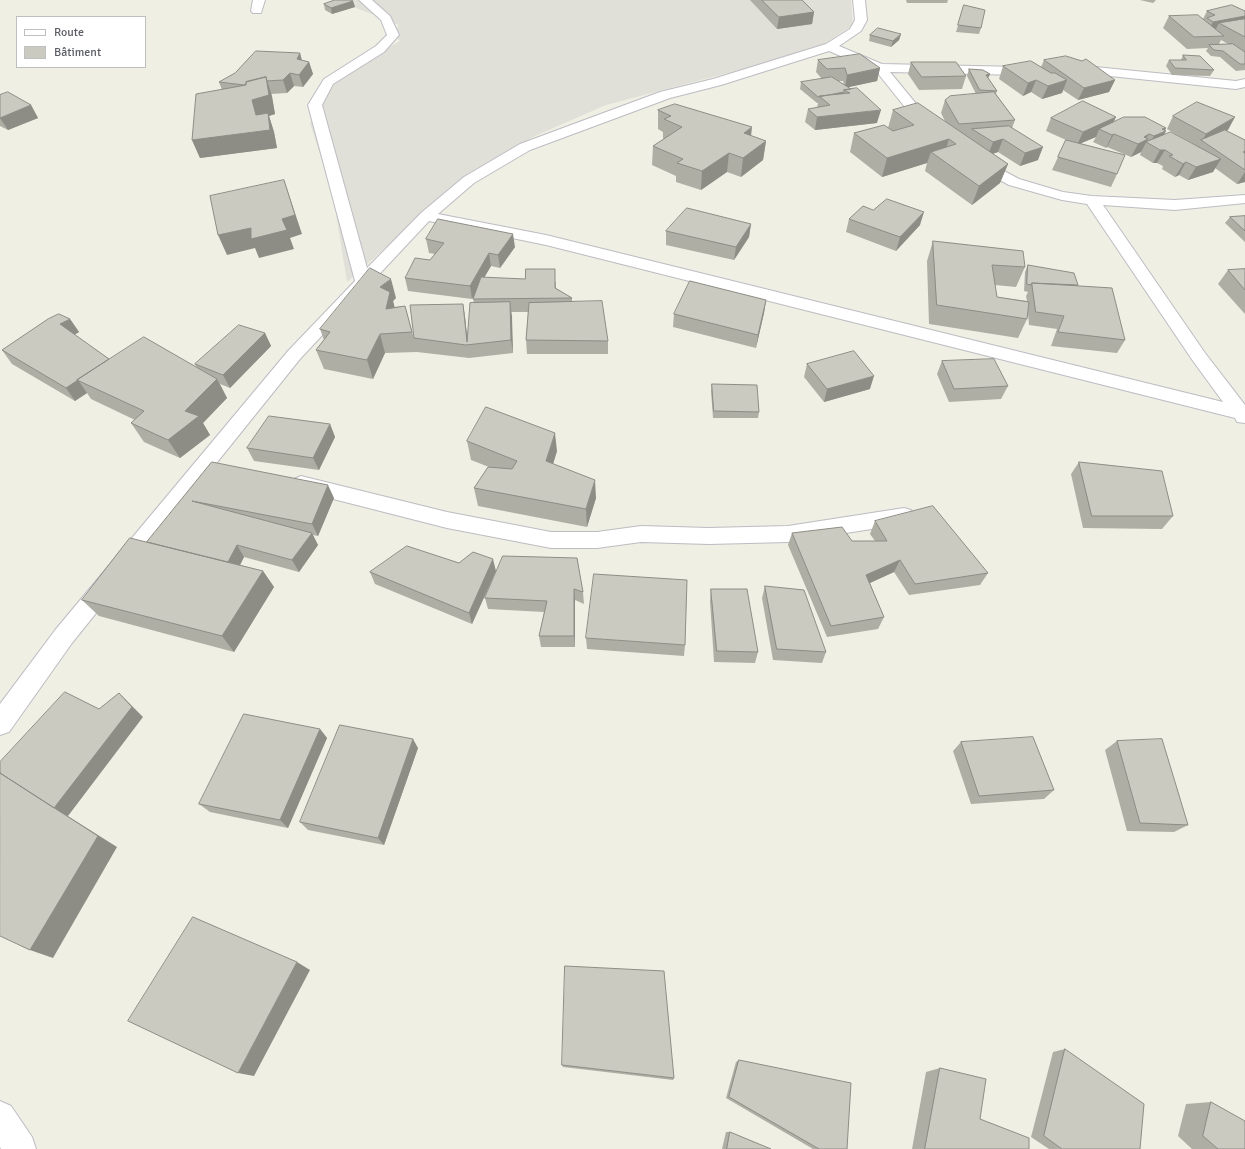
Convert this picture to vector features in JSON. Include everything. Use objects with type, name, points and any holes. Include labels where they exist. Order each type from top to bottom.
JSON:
[{"type":"street","points":[[363,282],[315,105],[328,82],[380,49],[392,35],[386,18],[365,0]]},
{"type":"street","points":[[0,724],[64,636],[294,356],[426,216],[469,180],[525,147],[665,95],[717,82],[830,47],[855,30],[861,20],[859,0]]},
{"type":"street","points":[[830,47],[880,68],[1021,71],[1047,68]]},
{"type":"street","points":[[880,68],[927,127],[939,135]]},
{"type":"street","points":[[1062,68],[1236,84],[1245,83]]},
{"type":"street","points":[[967,155],[1014,182],[1062,196],[1092,200],[1175,205],[1245,199]]},
{"type":"street","points":[[1092,200],[1199,357],[1243,416]]},
{"type":"street","points":[[426,216],[546,240],[1243,416]]},
{"type":"street","points":[[208,460],[231,466]]},
{"type":"street","points":[[285,480],[447,520],[551,540],[597,540],[641,534],[709,536],[788,534],[913,515]]},
{"type":"street","points":[[0,1116],[20,1149]]},
{"type":"shaded area","points":[[336,0],[851,0],[853,25],[815,50],[606,105],[535,136],[469,173],[347,282],[333,195],[310,123],[339,77],[400,41],[393,35],[399,25]]},
{"type":"building","points":[[335,0],[353,1],[331,8],[324,4]]},
{"type":"building","points":[[762,0],[802,0],[814,12],[779,17]]},
{"type":"building","points":[[964,5],[985,10],[981,28],[958,25]]},
{"type":"building","points":[[1232,5],[1245,11],[1245,16],[1213,22],[1207,18],[1215,15],[1207,11]]},
{"type":"building","points":[[1198,15],[1224,36],[1194,37],[1169,16]]},
{"type":"building","points":[[1245,19],[1245,37],[1219,23]]},
{"type":"building","points":[[878,28],[901,34],[893,41],[870,35]]},
{"type":"building","points":[[1233,44],[1245,52],[1245,64],[1240,64],[1223,51],[1214,50],[1209,45]]},
{"type":"building","points":[[256,51],[300,53],[297,59],[309,62],[299,75],[290,73],[283,80],[267,81],[266,77],[246,82],[244,85],[219,82],[235,73]]},
{"type":"building","points":[[860,54],[880,68],[847,75],[845,68],[827,69],[818,60]]},
{"type":"building","points":[[1183,55],[1200,56],[1214,70],[1175,68],[1169,60],[1186,60]]},
{"type":"building","points":[[1066,56],[1082,61],[1086,59],[1115,80],[1084,88],[1044,60]]},
{"type":"building","points":[[1031,61],[1051,73],[1055,73],[1067,80],[1048,86],[1036,80],[1028,83],[1003,66]]},
{"type":"building","points":[[911,62],[956,62],[966,76],[922,77]]},
{"type":"building","points":[[969,69],[983,70],[990,74],[986,75],[997,91],[980,90]]},
{"type":"building","points":[[266,77],[269,95],[252,100],[256,115],[268,113],[270,130],[192,140],[196,94],[246,85],[246,82]]},
{"type":"building","points":[[832,77],[851,89],[844,90],[844,92],[818,97],[801,82]]},
{"type":"building","points":[[857,88],[881,110],[817,117],[808,109],[830,105],[819,96],[850,93],[844,90]]},
{"type":"building","points":[[8,92],[31,105],[0,118],[0,95]]},
{"type":"building","points":[[994,92],[1015,120],[959,124],[945,100],[950,96]]},
{"type":"building","points":[[1083,101],[1116,117],[1083,132],[1051,118]]},
{"type":"building","points":[[1197,102],[1235,117],[1206,134],[1173,116]]},
{"type":"building","points":[[918,103],[1008,164],[979,186],[931,152],[956,144],[949,139],[887,158],[854,133],[884,125],[893,131],[914,125],[893,110]]},
{"type":"building","points":[[675,104],[752,127],[744,133],[766,141],[743,158],[729,153],[702,171],[677,163],[683,159],[653,146],[682,127],[664,119],[671,116],[658,110]]},
{"type":"building","points":[[1124,117],[1145,117],[1166,128],[1162,129],[1166,131],[1154,136],[1149,134],[1144,137],[1148,139],[1138,144],[1099,129]]},
{"type":"building","points":[[1009,126],[1043,147],[1025,153],[1003,139],[993,142],[972,129]]},
{"type":"building","points":[[1225,130],[1245,140],[1245,151],[1243,152],[1245,153],[1245,170],[1201,140]]},
{"type":"building","points":[[1171,132],[1221,159],[1196,167],[1186,162],[1183,164],[1169,156],[1173,155],[1165,150],[1160,150],[1146,142]]},
{"type":"building","points":[[1066,140],[1125,155],[1117,174],[1058,157]]},
{"type":"building","points":[[284,180],[295,215],[282,219],[287,230],[251,239],[251,228],[218,235],[210,196]]},
{"type":"building","points":[[887,199],[924,212],[900,237],[849,219],[863,206],[873,210]]},
{"type":"building","points":[[687,208],[751,224],[736,247],[666,231]]},
{"type":"building","points":[[1245,216],[1245,231],[1230,217]]},
{"type":"building","points":[[438,219],[513,234],[498,255],[489,253],[470,286],[405,278],[415,258],[430,260],[444,243],[426,239]]},
{"type":"building","points":[[933,241],[1023,251],[1025,267],[992,265],[997,297],[1029,302],[1027,319],[937,305]]},
{"type":"building","points":[[1028,265],[1074,273],[1078,285],[1027,284]]},
{"type":"building","points":[[370,268],[391,279],[380,287],[390,292],[386,309],[405,306],[412,332],[380,334],[367,360],[316,350],[330,332],[320,329]]},
{"type":"building","points":[[526,269],[555,269],[555,288],[572,298],[473,299],[481,277],[525,279]]},
{"type":"building","points":[[1245,269],[1245,290],[1228,270]]},
{"type":"building","points":[[690,281],[766,300],[758,335],[674,314]]},
{"type":"building","points":[[1032,283],[1112,288],[1125,340],[1058,332],[1064,316],[1036,312]]},
{"type":"building","points":[[602,301],[608,341],[526,340],[529,303]]},
{"type":"building","points":[[510,302],[511,340],[466,345],[414,338],[410,305],[463,304],[467,342],[470,303]]},
{"type":"building","points":[[59,314],[70,319],[60,324],[109,359],[66,388],[2,350],[48,319]]},
{"type":"building","points":[[239,325],[265,333],[223,375],[195,364]]},
{"type":"building","points":[[144,337],[217,379],[185,411],[199,416],[168,440],[131,423],[144,411],[77,380]]},
{"type":"building","points":[[854,351],[874,376],[827,389],[807,364]]},
{"type":"building","points":[[994,359],[1008,386],[954,389],[942,361]]},
{"type":"building","points":[[712,384],[757,385],[759,412],[714,411]]},
{"type":"building","points":[[486,407],[555,433],[546,461],[595,480],[586,509],[474,488],[488,467],[512,469],[517,461],[467,441]]},
{"type":"building","points":[[269,416],[330,424],[313,458],[247,448]]},
{"type":"building","points":[[212,462],[328,485],[312,524],[192,501],[312,533],[292,560],[237,545],[228,562],[147,542]]},
{"type":"building","points":[[1079,462],[1162,471],[1173,516],[1092,516]]},
{"type":"building","points":[[933,506],[988,573],[915,584],[900,560],[866,575],[884,617],[831,626],[792,533],[842,527],[852,541],[887,541],[875,521]]},
{"type":"building","points":[[130,538],[263,571],[222,636],[82,600]]},
{"type":"building","points":[[407,546],[459,563],[473,552],[493,559],[469,613],[370,572]]},
{"type":"building","points":[[503,556],[577,558],[583,592],[574,589],[574,636],[539,636],[547,601],[485,598]]},
{"type":"building","points":[[594,574],[687,580],[685,645],[586,638]]},
{"type":"building","points":[[765,586],[804,590],[826,652],[777,649]]},
{"type":"building","points":[[711,589],[747,589],[758,652],[717,651]]},
{"type":"building","points":[[65,692],[99,709],[119,693],[132,707],[54,808],[0,773],[0,762]]},
{"type":"building","points":[[244,714],[320,729],[280,820],[199,804]]},
{"type":"building","points":[[340,725],[413,739],[378,838],[300,822]]},
{"type":"building","points":[[1033,737],[1054,790],[979,796],[961,742]]},
{"type":"building","points":[[1162,739],[1188,825],[1140,823],[1117,741]]},
{"type":"building","points":[[0,773],[98,836],[30,950],[0,936]]},
{"type":"building","points":[[193,917],[297,962],[238,1073],[128,1021]]},
{"type":"building","points":[[565,966],[664,971],[674,1078],[562,1065]]},
{"type":"building","points":[[1065,1049],[1144,1104],[1140,1149],[1062,1149],[1044,1136]]},
{"type":"building","points":[[739,1060],[851,1083],[847,1149],[819,1149],[729,1097]]},
{"type":"building","points":[[940,1068],[986,1079],[980,1119],[1029,1138],[1029,1149],[925,1149]]},
{"type":"building","points":[[1211,1102],[1245,1121],[1245,1149],[1218,1149],[1203,1136]]},
{"type":"building","points":[[730,1132],[771,1149],[727,1149]]}]
